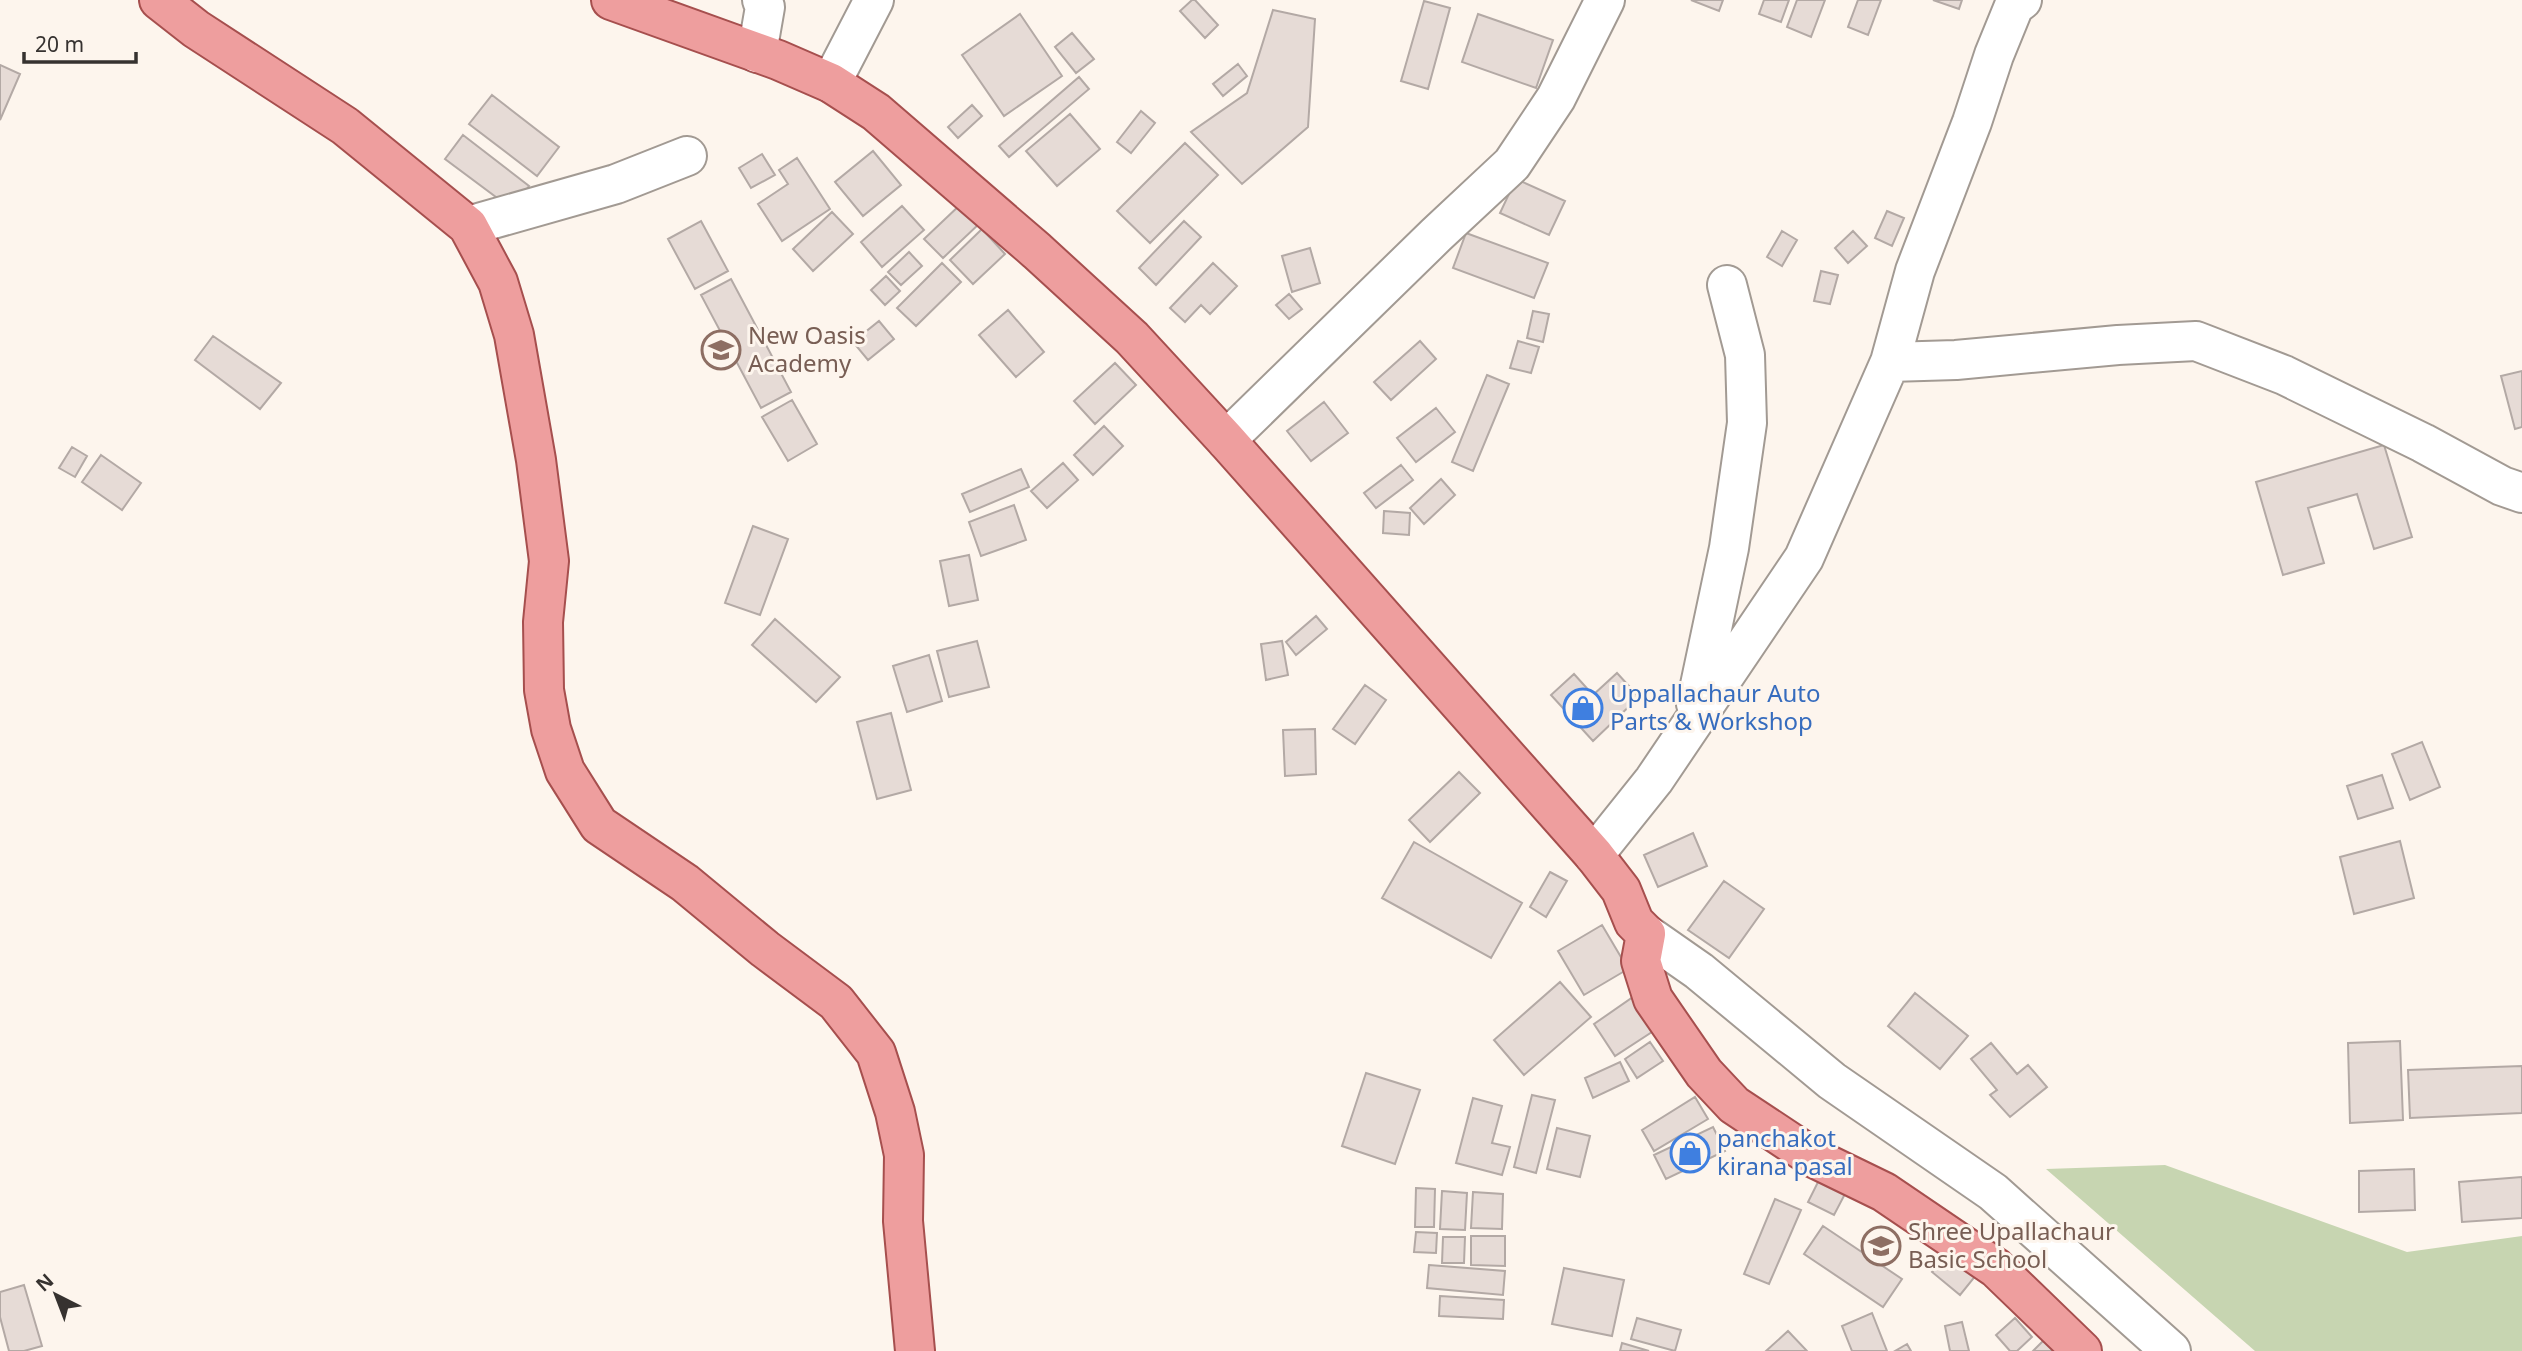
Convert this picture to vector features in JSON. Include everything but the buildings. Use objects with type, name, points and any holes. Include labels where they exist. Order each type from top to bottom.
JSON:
[{"type":"main road","points":[[159,0],[195,29],[345,126],[468,226],[498,282],[516,348],[536,460],[549,561],[543,622],[544,690],[551,729],[565,771],[599,825],[685,883],[765,949],[836,1002],[876,1054],[895,1112],[904,1155],[903,1222],[915,1351]]},
{"type":"main road","points":[[611,0],[779,60],[831,83],[876,112],[1037,251],[1132,338],[1226,440],[1594,855],[1621,890],[1634,922],[1646,934],[1640,961],[1653,999],[1704,1073],[1734,1105],[1814,1158],[1884,1192],[1996,1268],[2082,1351]]},
{"type":"street","points":[[757,52],[765,7],[762,0]]},
{"type":"street","points":[[831,83],[874,0]]},
{"type":"street","points":[[1226,440],[1436,235],[1513,164],[1556,98],[1605,0]]},
{"type":"street","points":[[1594,855],[1654,780],[1804,558],[1890,362],[1915,271],[2014,2]]},
{"type":"street","points":[[468,226],[617,184],[687,156]]},
{"type":"street","points":[[1692,723],[1729,548],[1747,423],[1745,355],[1727,285]]},
{"type":"street","points":[[1890,362],[1956,360],[2118,345],[2196,341],[2284,375],[2423,443],[2502,486],[2522,493]]},
{"type":"street","points":[[1646,934],[1699,971],[1832,1081],[1993,1192],[2171,1351]]},
{"type":"green space","points":[[2165,1165],[2407,1252],[2522,1236],[2522,1351],[2255,1351],[2046,1169]]},
{"type":"place","name":"New Oasis Academy","points":[[721,350]]},
{"type":"place","name":"Uppallachaur Auto Parts & Workshop","points":[[1583,708]]},
{"type":"place","name":"panchakot kirana pasal","points":[[1690,1153]]},
{"type":"place","name":"Shree Upallachaur Basic School","points":[[1881,1246]]}]
